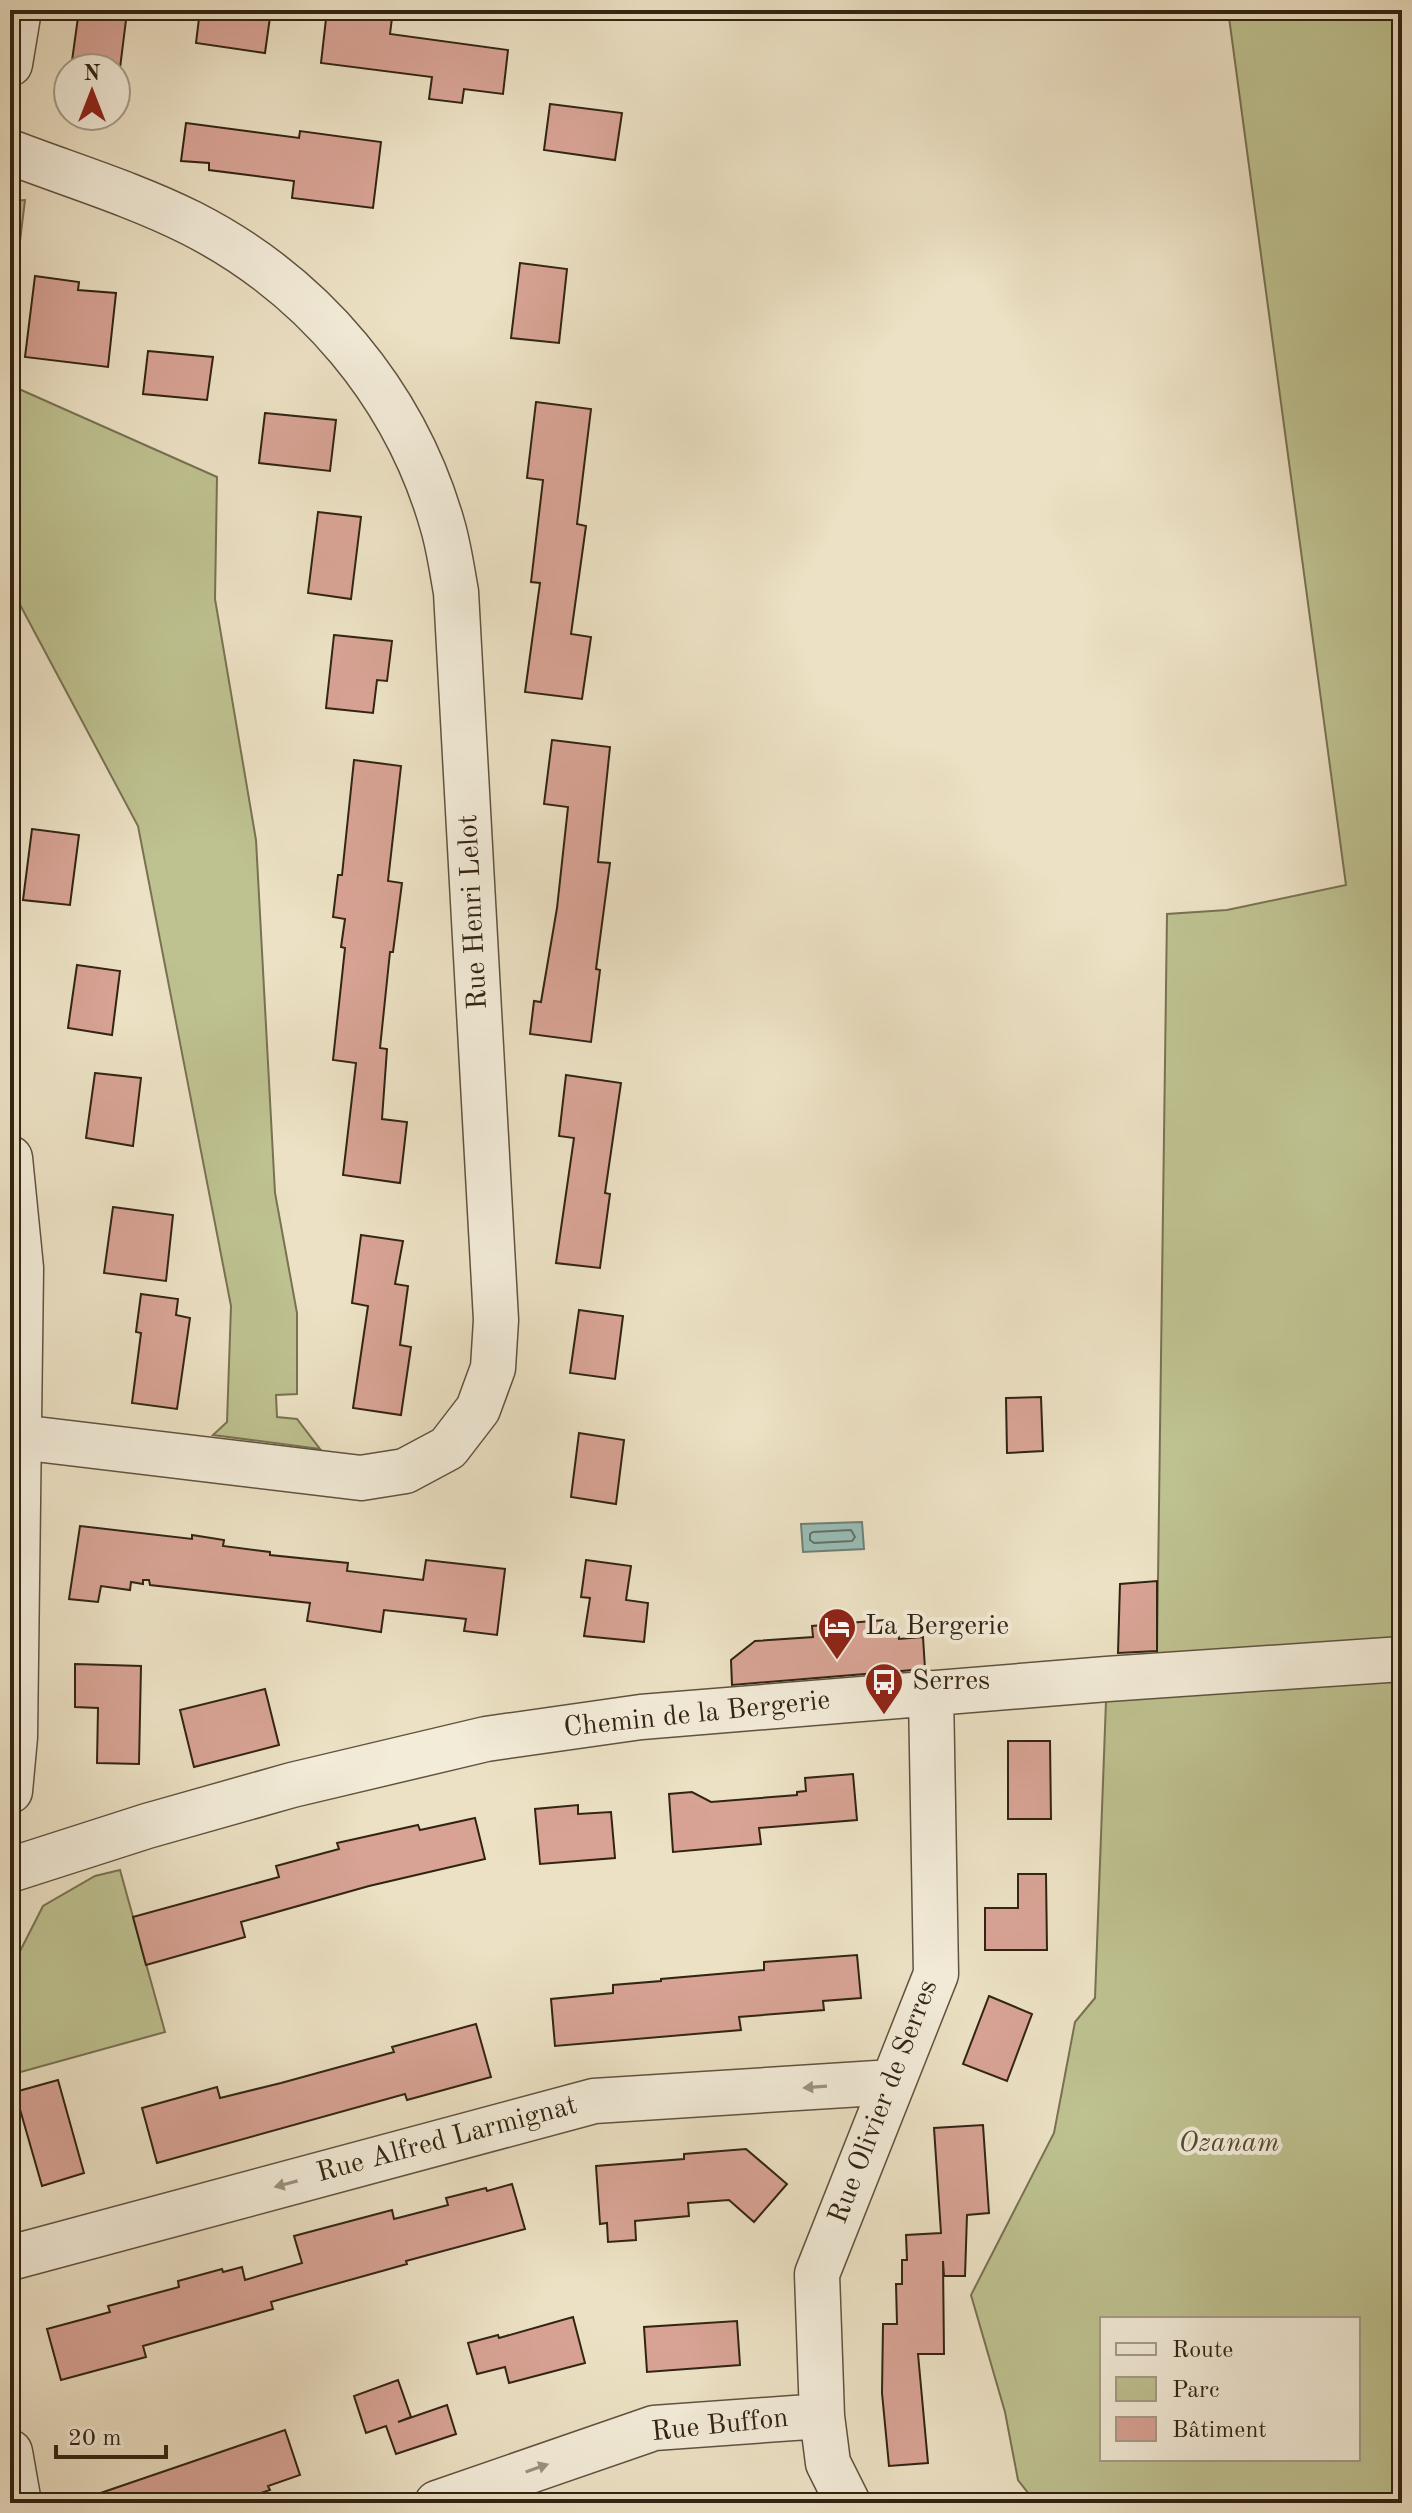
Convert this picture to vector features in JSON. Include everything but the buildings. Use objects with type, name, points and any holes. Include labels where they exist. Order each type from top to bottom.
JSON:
[{"type":"street","points":[[10,64],[19,10]]},
{"type":"street","name":"Rue Henri Lelot","points":[[10,152],[191,223],[255,262],[304,299],[350,349],[387,399],[418,460],[442,526],[456,592],[496,1320],[493,1368],[478,1409],[448,1448],[405,1471],[361,1478],[19,1437]]},
{"type":"street","points":[[10,1158],[21,1268],[13,1626],[15,1737],[10,1791]]},
{"type":"street","name":"Chemin de la Bergerie","points":[[10,1870],[147,1826],[292,1785],[486,1739],[641,1717],[1402,1659]]},
{"type":"street","name":"Rue Olivier de Serres","points":[[848,2503],[828,2463],[822,2416],[817,2274],[936,1974],[931,1693]]},
{"type":"street","name":"Rue Alfred Larmignat","points":[[10,2258],[594,2101],[893,2082]]},
{"type":"street","name":"Rue Buffon","points":[[437,2503],[654,2428],[822,2416]]},
{"type":"street","points":[[10,2452],[19,2503]]},
{"type":"green space","name":"Ozanam","points":[[1228,10],[1402,10],[1402,2503],[1036,2503],[1018,2480],[1005,2412],[971,2295],[1054,2133],[1075,2022],[1095,1998],[1106,1701],[1157,1654],[1167,914],[1227,910],[1346,885]]},
{"type":"green space","points":[[25,200],[10,323],[10,201]]},
{"type":"green space","points":[[10,385],[217,477],[215,599],[256,840],[275,1193],[297,1313],[297,1394],[276,1395],[277,1417],[297,1419],[320,1449],[213,1435],[227,1422],[231,1306],[138,826],[10,586]]},
{"type":"green space","points":[[120,1870],[165,2032],[10,2075],[10,2005],[16,1959],[43,1906],[95,1876]]},
{"type":"water","points":[[862,1522],[864,1549],[803,1552],[801,1524]]},
{"type":"place","name":"La Bergerie","points":[[837,1661]]},
{"type":"place","name":"Serres","points":[[884,1716]]}]
